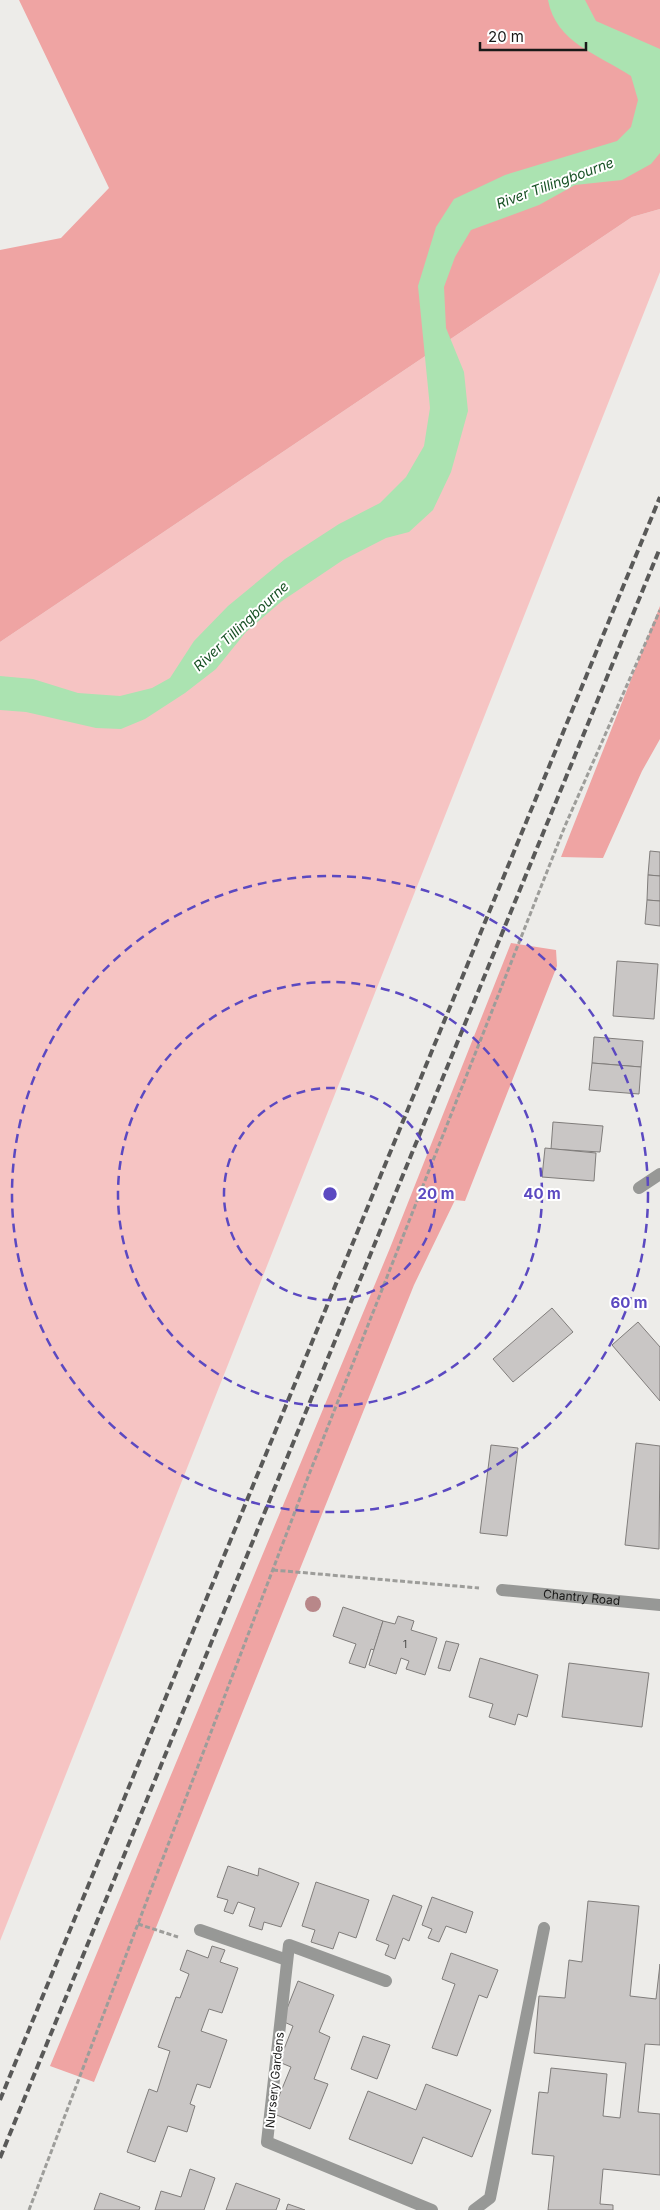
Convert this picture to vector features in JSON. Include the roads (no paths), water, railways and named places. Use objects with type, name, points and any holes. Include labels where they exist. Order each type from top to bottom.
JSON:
[{"type":"street","points":[[638,1188],[660,1174]]},
{"type":"street","name":"Chantry Road","points":[[502,1590],[660,1605]]},
{"type":"street","points":[[474,2210],[490,2198],[544,1928]]},
{"type":"street","points":[[200,1930],[287,1960],[288,1945],[386,1981]]},
{"type":"street","name":"Nursery Gardens","points":[[287,1960],[272,2114],[267,2142],[432,2210]]},
{"type":"water","name":"River Tillingbourne","points":[[548,0],[585,0],[596,21],[660,49],[660,153],[651,164],[622,180],[575,185],[539,205],[471,230],[455,257],[444,287],[446,328],[464,372],[468,411],[451,472],[433,510],[409,532],[386,538],[343,560],[282,601],[246,632],[216,669],[185,693],[145,719],[121,729],[96,728],[26,712],[0,710],[0,676],[33,679],[78,693],[120,696],[152,688],[170,678],[194,641],[228,606],[285,559],[339,524],[380,503],[406,477],[424,446],[430,408],[418,286],[436,227],[454,199],[505,175],[617,141],[631,127],[638,100],[631,76],[592,54],[569,37],[553,15]]},
{"type":"railway","points":[[0,2100],[660,497]]},
{"type":"railway","points":[[0,2158],[660,548]]}]
